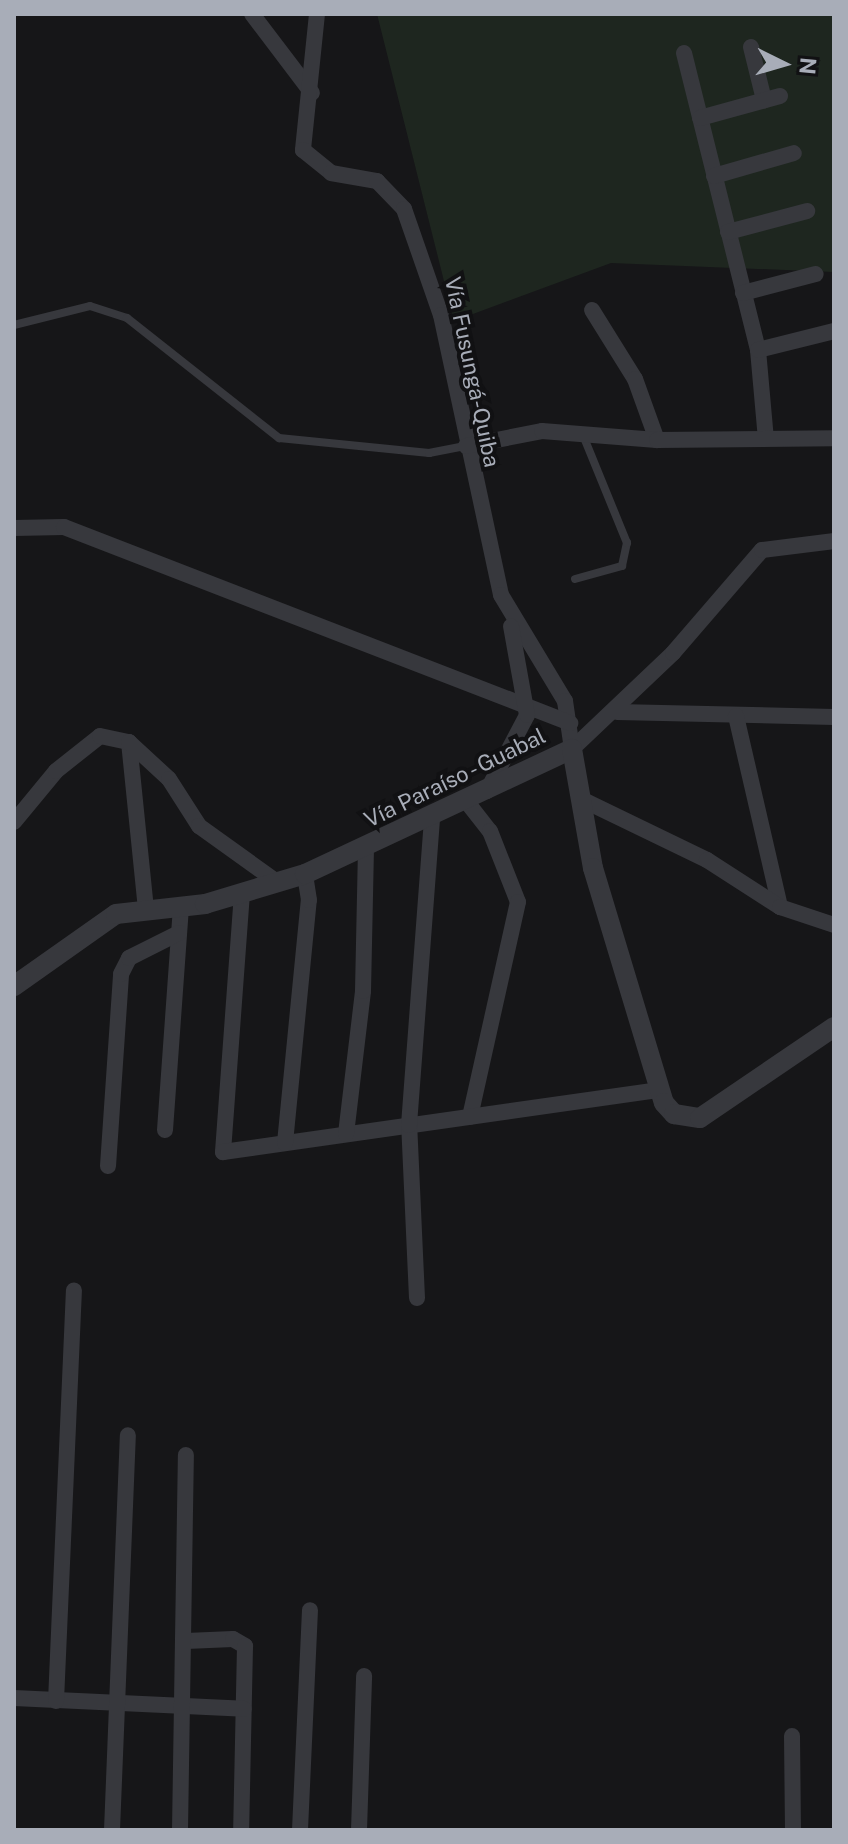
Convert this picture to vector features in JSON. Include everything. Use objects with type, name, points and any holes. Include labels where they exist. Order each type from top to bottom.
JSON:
[{"type":"street","points":[[252,14],[312,93]]},
{"type":"street","name":"Vía Fusungá-Quiba","points":[[317,14],[312,93],[303,150],[331,173],[377,181],[396,192],[404,209],[441,315],[466,446],[509,613]]},
{"type":"street","points":[[700,118],[772,98],[751,47]]},
{"type":"street","points":[[684,53],[758,350],[766,439]]},
{"type":"street","points":[[714,176],[794,153]]},
{"type":"street","points":[[728,232],[807,211]]},
{"type":"street","points":[[743,293],[816,274]]},
{"type":"street","points":[[592,310],[635,379],[657,440]]},
{"type":"street","points":[[758,350],[834,331]]},
{"type":"street","points":[[466,446],[542,431],[657,440],[834,438]]},
{"type":"street","points":[[14,528],[64,527],[527,703],[570,723]]},
{"type":"street","points":[[572,749],[617,712],[762,550],[834,541]]},
{"type":"street","points":[[487,792],[523,732],[527,703],[509,613]]},
{"type":"street","points":[[509,613],[565,701],[572,749]]},
{"type":"street","points":[[617,712],[834,717]]},
{"type":"street","points":[[736,716],[780,907]]},
{"type":"street","points":[[14,822],[56,771],[100,736],[129,742],[169,779],[199,826],[277,882]]},
{"type":"street","points":[[129,742],[146,910]]},
{"type":"street","name":"Vía Paraíso - Guabal","points":[[14,986],[95,925],[146,910],[242,893],[305,874],[432,819],[572,749],[593,868],[658,1090]]},
{"type":"street","points":[[581,799],[707,860],[780,907],[834,925]]},
{"type":"street","points":[[467,802],[490,831],[518,902],[470,1117]]},
{"type":"street","points":[[417,1298],[409,1125],[432,819]]},
{"type":"street","points":[[346,1134],[363,991],[366,848]]},
{"type":"street","points":[[285,1143],[309,900],[305,874]]},
{"type":"street","points":[[242,893],[223,1152],[658,1090],[674,1114],[700,1118],[834,1027]]},
{"type":"street","points":[[165,1130],[181,906]]},
{"type":"street","points":[[108,1166],[121,974],[129,958],[179,933]]},
{"type":"street","points":[[56,1701],[74,1290]]},
{"type":"street","points":[[112,1830],[128,1435]]},
{"type":"street","points":[[180,1830],[186,1641],[186,1455]]},
{"type":"street","points":[[300,1830],[310,1610]]},
{"type":"street","points":[[186,1641],[242,1641],[241,1830]]},
{"type":"street","points":[[359,1830],[364,1676]]},
{"type":"street","points":[[14,1698],[244,1709]]},
{"type":"street","points":[[792,1736],[793,1830]]},
{"type":"lane","points":[[14,325],[90,306],[127,318],[279,438],[429,453],[466,446]]},
{"type":"lane","points":[[575,579],[622,566],[627,543],[582,432]]},
{"type":"shaded area","points":[[377,14],[834,14],[834,272],[611,263],[454,321]]}]
